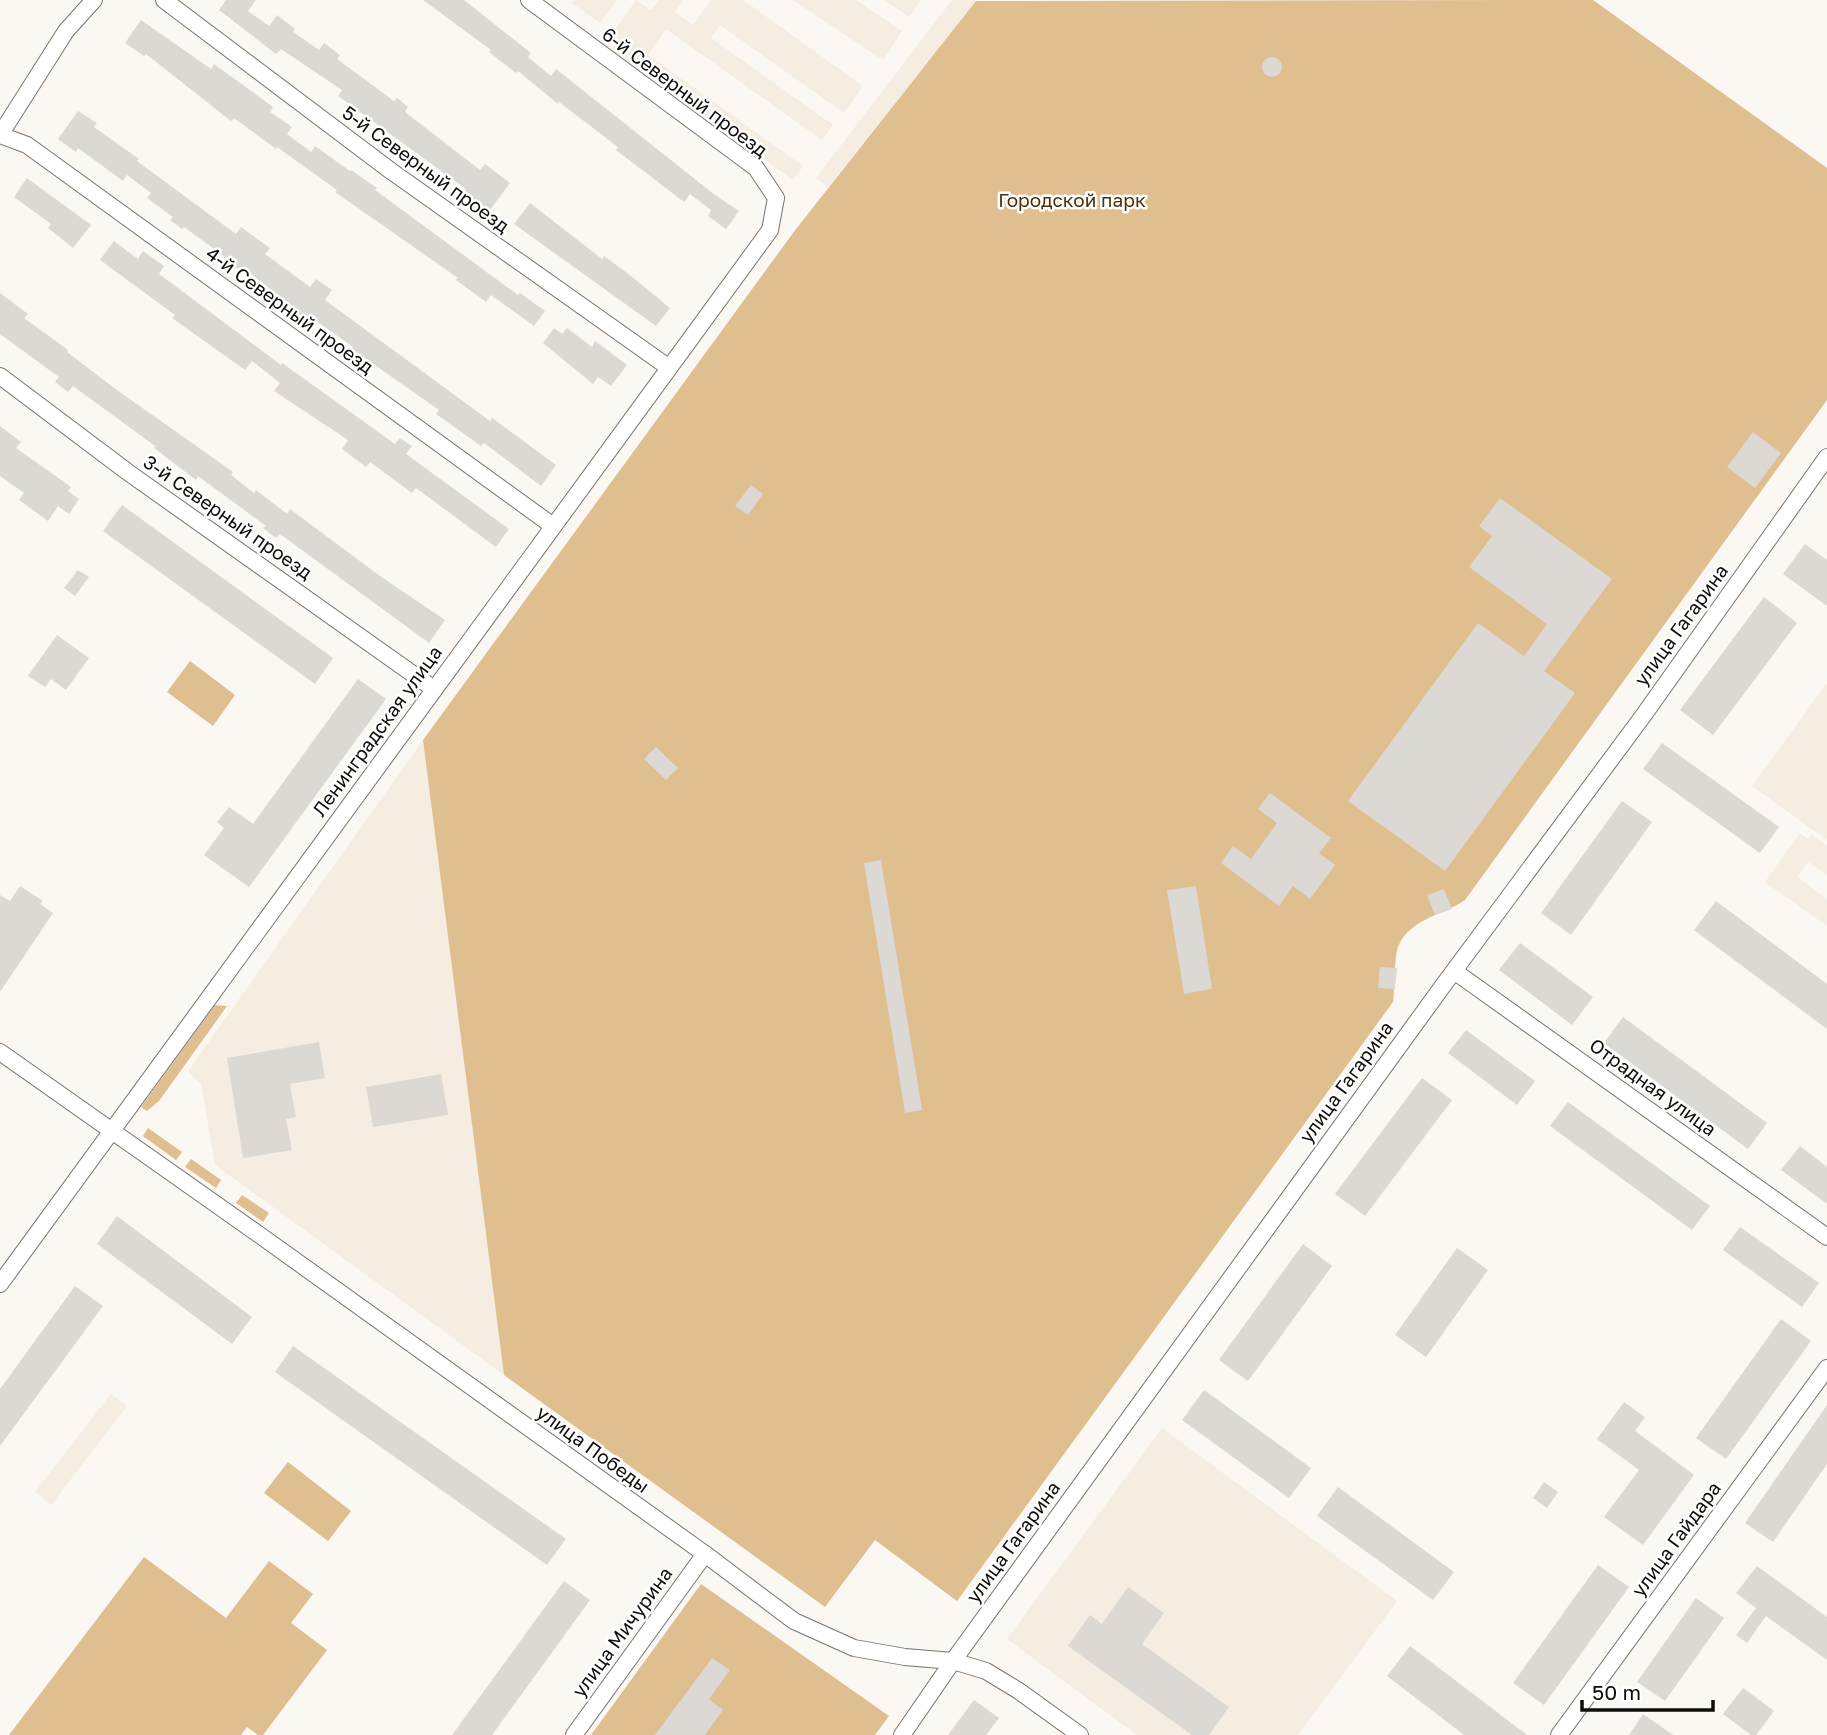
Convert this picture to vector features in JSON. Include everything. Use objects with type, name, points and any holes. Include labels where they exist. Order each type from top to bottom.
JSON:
[{"type":"street","points":[[0,135],[66,31],[93,0]]},
{"type":"street","name":"5-й Северный проезд","points":[[164,0],[391,172],[668,367]]},
{"type":"street","name":"6-й Северный проезд","points":[[528,0],[756,168],[776,198]]},
{"type":"street","name":"4-й Северный проезд","points":[[0,135],[27,145],[553,526]]},
{"type":"street","name":"Ленинградская улица","points":[[0,1284],[770,230],[776,198]]},
{"type":"street","name":"3-й Северный проезд","points":[[0,376],[129,473],[434,689]]},
{"type":"street","name":"улица Гагарина","points":[[902,1735],[1454,971],[1643,716],[1827,457]]},
{"type":"street","name":"Отрадная улица","points":[[1454,971],[1827,1237]]},
{"type":"street","name":"улица Победы","points":[[0,1052],[794,1621],[854,1648],[905,1657],[953,1661],[986,1671],[1080,1735]]},
{"type":"street","name":"улица Гайдара","points":[[1559,1735],[1827,1368]]},
{"type":"street","name":"улица Мичурина","points":[[574,1735],[705,1555]]},
{"type":"shaded area","points":[[574,0],[617,0],[600,23],[572,3]]},
{"type":"shaded area","points":[[636,0],[651,10],[659,0],[683,0],[675,12],[693,25],[711,0],[743,0],[863,86],[844,113],[720,25],[711,38],[833,125],[822,140],[666,29],[648,55],[803,166],[793,180],[611,50],[619,40],[612,34]]},
{"type":"shaded area","points":[[793,0],[856,0],[902,31],[883,60]]},
{"type":"shaded area","points":[[884,0],[921,0],[909,17]]},
{"type":"shaded area","points":[[952,0],[977,0],[828,187],[816,178]]},
{"type":"shaded area","points":[[1827,683],[1827,840],[1752,786]]},
{"type":"shaded area","points":[[423,740],[504,1375],[215,1165],[201,1084],[188,1071]]},
{"type":"shaded area","points":[[1800,833],[1808,839],[1811,834],[1827,845],[1827,875],[1808,862],[1797,877],[1827,899],[1827,926],[1765,882]]},
{"type":"shaded area","points":[[111,1394],[127,1406],[51,1505],[35,1492]]},
{"type":"shaded area","points":[[1162,1428],[1397,1601],[1298,1735],[1137,1735],[1007,1639]]},
{"type":"green space","name":"Городской парк","points":[[1593,0],[1827,168],[1827,400],[1465,900],[1418,924],[1403,938],[1397,952],[1393,1002],[957,1601],[875,1540],[825,1607],[504,1375],[423,740],[796,229],[976,1]]},
{"type":"green space","points":[[190,661],[235,695],[213,726],[167,692]]},
{"type":"green space","points":[[215,1005],[227,1006],[159,1101],[147,1111],[141,1107]]},
{"type":"green space","points":[[148,1128],[182,1152],[176,1160],[143,1136]]},
{"type":"green space","points":[[191,1159],[221,1180],[216,1188],[185,1167]]},
{"type":"green space","points":[[242,1195],[269,1213],[263,1222],[236,1203]]},
{"type":"green space","points":[[288,1462],[351,1511],[328,1541],[264,1493]]},
{"type":"green space","points":[[144,1557],[226,1618],[269,1561],[313,1594],[291,1623],[327,1650],[263,1735],[258,1735],[247,1727],[241,1735],[9,1735]]},
{"type":"green space","points":[[701,1584],[889,1716],[875,1735],[591,1735]]},
{"type":"building","points":[[226,0],[256,0],[248,11],[269,26],[277,15],[295,29],[293,32],[319,50],[324,43],[340,55],[337,59],[394,101],[397,98],[408,107],[405,112],[480,170],[485,164],[510,183],[489,211],[463,192],[466,189],[338,96],[342,90],[281,49],[276,54],[219,10]]},
{"type":"building","points":[[423,0],[464,0],[531,53],[528,57],[551,76],[556,69],[739,211],[726,229],[708,216],[711,210],[690,194],[684,202],[616,150],[618,147],[518,71],[516,73],[489,52],[491,50]]},
{"type":"building","points":[[141,20],[211,69],[214,64],[273,107],[270,112],[292,127],[287,134],[311,152],[315,146],[351,170],[518,295],[520,293],[545,311],[534,326],[491,295],[486,302],[456,280],[458,278],[335,192],[337,190],[234,118],[231,121],[146,54],[144,56],[125,43]]},
{"type":"building","points":[[1272,57],[1279,60],[1282,67],[1279,74],[1272,77],[1265,74],[1262,67],[1265,60]]},
{"type":"building","points":[[78,111],[97,123],[94,127],[139,159],[137,161],[236,234],[241,227],[270,248],[265,254],[310,287],[316,279],[332,290],[325,300],[490,421],[492,418],[556,465],[541,486],[484,443],[481,446],[436,414],[439,410],[352,349],[353,347],[315,320],[312,325],[293,311],[295,308],[251,274],[249,277],[184,227],[182,229],[170,220],[173,217],[147,198],[151,193],[127,175],[123,181],[78,148],[76,152],[58,139]]},
{"type":"building","points":[[27,178],[91,225],[73,248],[48,228],[51,224],[14,197]]},
{"type":"building","points":[[530,203],[602,259],[604,256],[631,276],[670,308],[656,326],[514,224]]},
{"type":"building","points":[[114,241],[138,259],[143,251],[164,266],[159,274],[281,365],[282,363],[395,444],[400,438],[412,446],[406,454],[509,529],[496,547],[416,488],[412,493],[370,462],[366,467],[342,449],[348,440],[274,391],[280,383],[252,361],[245,370],[172,318],[175,315],[100,260]]},
{"type":"building","points":[[0,293],[28,314],[24,318],[68,350],[67,352],[233,472],[231,475],[254,493],[256,490],[287,514],[290,509],[445,620],[429,643],[280,534],[276,538],[263,528],[266,526],[198,476],[196,480],[154,448],[155,446],[73,386],[68,392],[55,382],[59,377],[0,334]]},
{"type":"building","points":[[554,328],[562,334],[567,328],[592,347],[595,341],[627,365],[611,386],[598,377],[593,384],[543,343]]},
{"type":"building","points":[[0,426],[21,442],[16,448],[71,487],[68,491],[79,499],[69,514],[58,506],[48,521],[19,500],[24,493],[0,476]]},
{"type":"building","points":[[1753,432],[1781,453],[1755,488],[1727,467]]},
{"type":"building","points":[[751,485],[763,494],[748,515],[735,506]]},
{"type":"building","points":[[1500,498],[1612,579],[1544,671],[1575,693],[1445,871],[1348,801],[1478,623],[1524,656],[1547,624],[1469,567],[1492,536],[1479,526]]},
{"type":"building","points":[[122,505],[333,658],[315,684],[103,531]]},
{"type":"building","points":[[1805,544],[1827,560],[1827,606],[1783,574]]},
{"type":"building","points":[[78,570],[89,577],[75,596],[64,588]]},
{"type":"building","points":[[1764,597],[1797,623],[1713,735],[1680,710]]},
{"type":"building","points":[[57,635],[89,658],[66,690],[51,679],[45,687],[28,676]]},
{"type":"building","points":[[358,679],[386,699],[249,887],[204,855],[224,828],[217,822],[229,807],[253,824]]},
{"type":"building","points":[[1662,743],[1779,827],[1760,853],[1643,769]]},
{"type":"building","points":[[656,747],[678,768],[666,780],[644,759]]},
{"type":"building","points":[[1270,793],[1331,838],[1319,853],[1335,865],[1310,899],[1293,886],[1279,906],[1221,863],[1233,846],[1251,859],[1277,823],[1258,809]]},
{"type":"building","points":[[1622,801],[1652,822],[1571,935],[1541,913]]},
{"type":"building","points":[[881,860],[922,1110],[905,1113],[864,863]]},
{"type":"building","points":[[20,886],[43,901],[40,904],[53,913],[0,992],[0,895],[10,901]]},
{"type":"building","points":[[1196,886],[1212,989],[1184,994],[1167,890]]},
{"type":"building","points":[[1444,889],[1452,909],[1435,915],[1427,895]]},
{"type":"building","points":[[1716,901],[1827,984],[1827,1029],[1694,930]]},
{"type":"building","points":[[1520,943],[1593,997],[1572,1025],[1499,970]]},
{"type":"building","points":[[1380,967],[1397,968],[1395,989],[1378,988]]},
{"type":"building","points":[[1623,1017],[1767,1123],[1748,1149],[1604,1043]]},
{"type":"building","points":[[1466,1030],[1535,1081],[1517,1105],[1448,1053]]},
{"type":"building","points":[[319,1042],[325,1078],[290,1084],[296,1117],[286,1119],[292,1150],[243,1158],[227,1058]]},
{"type":"building","points":[[441,1074],[448,1115],[373,1127],[366,1087]]},
{"type":"building","points":[[1422,1078],[1452,1100],[1365,1216],[1335,1194]]},
{"type":"building","points":[[1568,1102],[1710,1206],[1692,1230],[1550,1126]]},
{"type":"building","points":[[1800,1146],[1827,1167],[1827,1204],[1781,1170]]},
{"type":"building","points":[[117,1216],[252,1317],[232,1344],[97,1244]]},
{"type":"building","points":[[1740,1227],[1819,1283],[1802,1307],[1723,1250]]},
{"type":"building","points":[[1303,1244],[1332,1266],[1248,1381],[1219,1360]]},
{"type":"building","points":[[1457,1248],[1488,1270],[1426,1357],[1395,1335]]},
{"type":"building","points":[[75,1286],[103,1306],[0,1446],[0,1389]]},
{"type":"building","points":[[1781,1319],[1811,1341],[1726,1459],[1696,1438]]},
{"type":"building","points":[[293,1346],[566,1539],[547,1565],[275,1372]]},
{"type":"building","points":[[1204,1390],[1311,1468],[1289,1498],[1182,1420]]},
{"type":"building","points":[[1624,1402],[1645,1417],[1635,1431],[1694,1475],[1643,1545],[1604,1517],[1639,1470],[1597,1439]]},
{"type":"building","points":[[1827,1405],[1827,1464],[1773,1542],[1745,1523]]},
{"type":"building","points":[[1544,1482],[1558,1492],[1547,1508],[1533,1498]]},
{"type":"building","points":[[1338,1487],[1454,1572],[1433,1600],[1317,1516]]},
{"type":"building","points":[[1598,1565],[1629,1587],[1544,1705],[1513,1683]]},
{"type":"building","points":[[1757,1566],[1827,1617],[1827,1660],[1766,1616],[1747,1643],[1736,1635],[1756,1608],[1736,1593]]},
{"type":"building","points":[[564,1581],[590,1600],[492,1735],[452,1735]]},
{"type":"building","points":[[1128,1587],[1164,1613],[1142,1644],[1229,1707],[1209,1735],[1192,1735],[1068,1646],[1090,1615],[1102,1624]]},
{"type":"building","points":[[1696,1598],[1724,1618],[1665,1701],[1637,1682]]},
{"type":"building","points":[[1410,1646],[1527,1735],[1464,1735],[1387,1676]]},
{"type":"building","points":[[712,1658],[730,1670],[709,1699],[723,1710],[705,1735],[655,1735]]},
{"type":"building","points":[[1743,1688],[1774,1711],[1756,1735],[1751,1735],[1723,1714]]},
{"type":"building","points":[[974,1700],[999,1718],[986,1735],[948,1735]]},
{"type":"building","points":[[1643,1714],[1673,1735],[1629,1735]]}]
